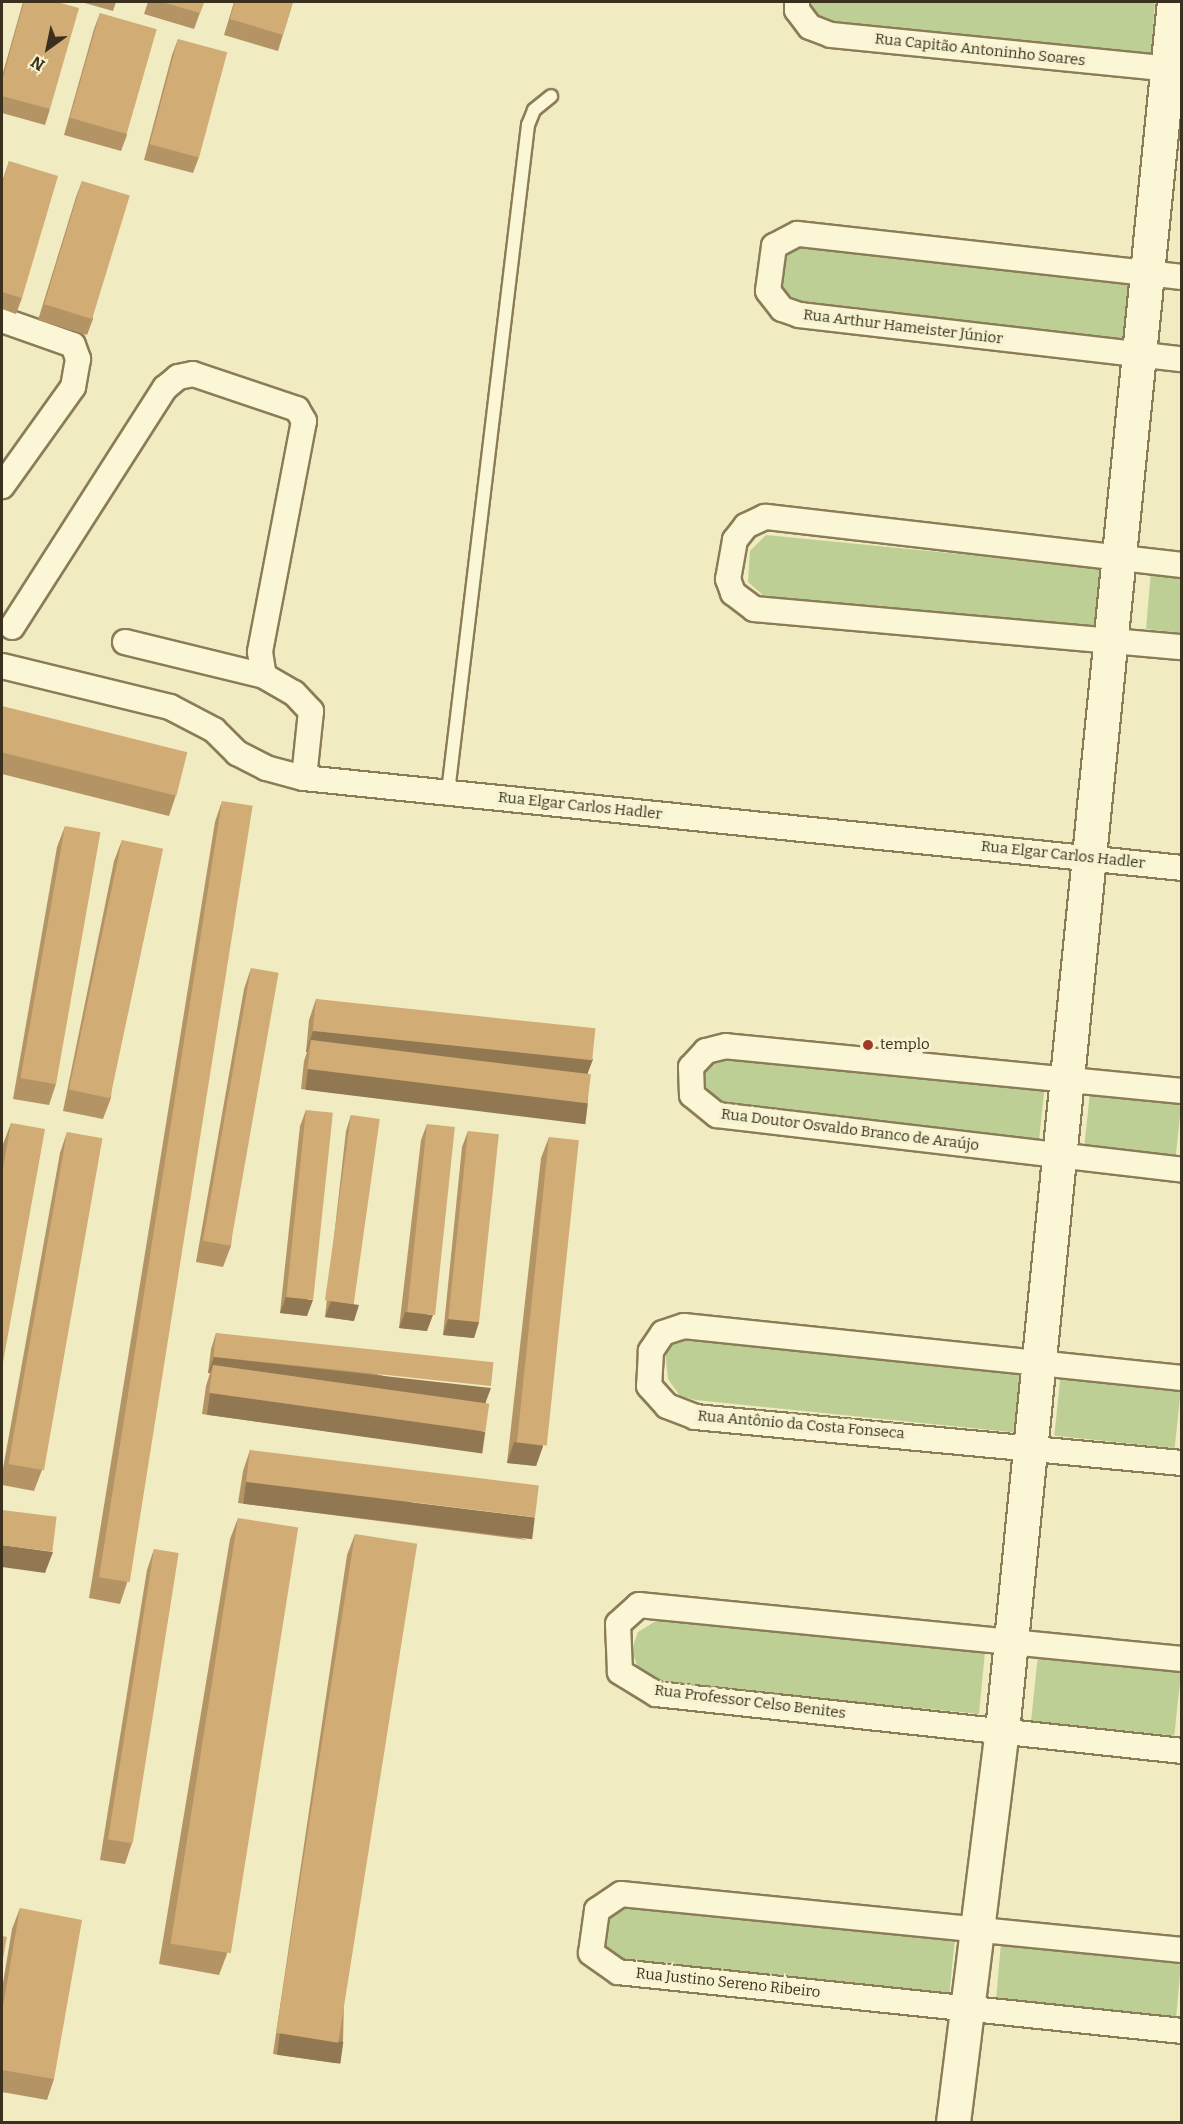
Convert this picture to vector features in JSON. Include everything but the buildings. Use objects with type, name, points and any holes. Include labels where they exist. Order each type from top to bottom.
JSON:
[{"type":"street","name":"Rua Capitão Antoninho Soares","points":[[797,2],[797,10],[810,27],[831,35],[1175,69]]},
{"type":"street","points":[[953,2122],[966,2007],[980,1929],[1002,1731],[1147,273],[1175,69],[1174,2]]},
{"type":"street","name":"Rua Arthur Hameister Júnior","points":[[1182,277],[797,234],[774,246],[768,291],[782,309],[799,315],[1182,359]]},
{"type":"street","points":[[2,320],[73,345],[78,359],[73,387],[2,486]]},
{"type":"street","points":[[12,627],[165,388],[178,377],[192,374],[297,409],[304,421],[260,652],[264,676]]},
{"type":"street","points":[[1182,565],[765,517],[746,526],[735,540],[728,579],[733,593],[754,609],[1182,647]]},
{"type":"street","points":[[125,642],[264,676],[294,693],[311,711],[304,778]]},
{"type":"street","name":"Rua Elgar Carlos Hadler","points":[[2,666],[170,707],[214,730],[247,758],[266,768],[304,778],[1182,868]]},
{"type":"street","name":"Rua Doutor Osvaldo Branco de Araújo","points":[[1182,1091],[726,1046],[706,1051],[691,1067],[692,1095],[717,1115],[1182,1170]]},
{"type":"street","name":"Rua Antônio da Costa Fonseca","points":[[1182,1378],[684,1326],[663,1333],[651,1351],[649,1386],[667,1406],[695,1417],[1029,1446],[1182,1463]]},
{"type":"street","name":"Rua Professor Celso Benites","points":[[1182,1659],[1011,1640],[639,1605],[618,1624],[620,1672],[634,1684],[656,1694],[1182,1751]]},
{"type":"street","name":"Rua Justino Sereno Ribeiro","points":[[1182,1950],[621,1894],[597,1910],[591,1953],[618,1972],[1182,2031]]},
{"type":"lane","points":[[448,792],[528,125],[534,110],[551,96]]},
{"type":"green space","points":[[806,2],[1155,2],[1151,54],[821,24]]},
{"type":"green space","points":[[794,247],[1132,278],[1126,339],[794,309],[778,294],[779,263]]},
{"type":"green space","points":[[766,535],[1103,568],[1097,629],[764,596],[748,582],[750,551]]},
{"type":"green space","points":[[1151,571],[1181,575],[1181,633],[1146,629]]},
{"type":"green space","points":[[730,1053],[1045,1084],[1039,1140],[721,1109],[700,1091],[697,1070],[709,1058]]},
{"type":"green space","points":[[1090,1092],[1181,1102],[1175,1161],[1084,1152]]},
{"type":"green space","points":[[690,1334],[1027,1367],[1021,1433],[696,1400],[680,1396],[668,1379],[665,1350]]},
{"type":"green space","points":[[1061,1372],[1181,1385],[1175,1448],[1054,1436]]},
{"type":"green space","points":[[659,1619],[985,1651],[979,1714],[657,1682],[638,1669],[632,1649],[638,1632]]},
{"type":"green space","points":[[1038,1655],[1181,1670],[1174,1736],[1031,1721]]},
{"type":"green space","points":[[628,1903],[955,1938],[949,1997],[622,1962],[606,1947],[608,1914]]},
{"type":"green space","points":[[1001,1943],[1181,1959],[1176,2021],[996,2005]]},
{"type":"place","name":"templo","points":[[868,1045]]}]
